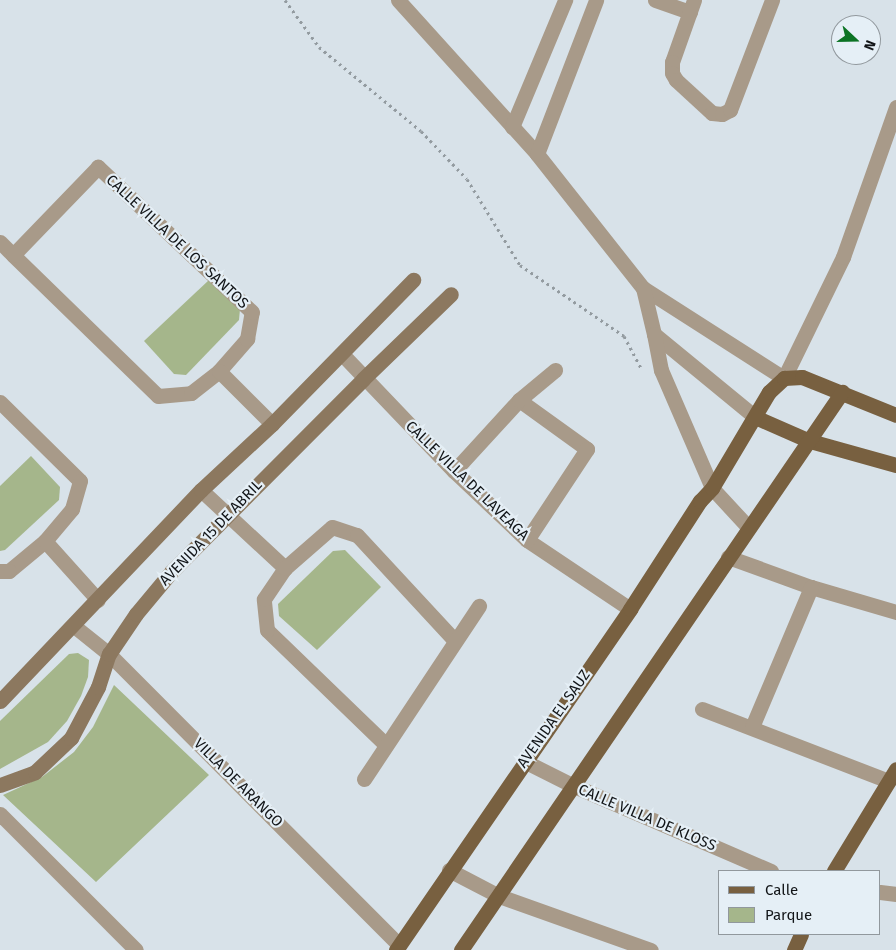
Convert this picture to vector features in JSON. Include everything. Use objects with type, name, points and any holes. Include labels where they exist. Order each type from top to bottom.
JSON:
[{"type":"main road","points":[[0,700],[74,626],[201,490],[272,424],[413,280]]},
{"type":"main road","name":"AVENIDA 15 DE ABRIL","points":[[0,785],[36,772],[71,738],[98,686],[109,654],[136,614],[171,572],[363,378],[450,294]]},
{"type":"main road","points":[[784,378],[802,377],[896,415]]},
{"type":"main road","name":"AVENIDA EL SAUZ","points":[[398,947],[449,870],[630,609],[700,501],[712,488],[769,392],[784,378]]},
{"type":"main road","points":[[461,950],[748,527],[810,441],[842,392]]},
{"type":"main road","points":[[755,417],[810,441],[896,465]]},
{"type":"main road","points":[[835,870],[892,775]]},
{"type":"main road","points":[[794,950],[801,935]]},
{"type":"street","points":[[398,0],[537,154],[643,288],[784,378],[843,257],[896,106]]},
{"type":"street","points":[[512,127],[565,0]]},
{"type":"street","points":[[537,154],[596,0]]},
{"type":"street","points":[[655,0],[692,6],[672,62],[672,73],[676,80],[712,113],[722,114],[730,110],[772,0]]},
{"type":"street","name":"CALLE VILLA DE LOS SANTOS","points":[[0,242],[13,255],[158,396],[191,393],[219,371],[247,339],[252,312],[98,167],[13,255]]},
{"type":"street","points":[[643,288],[661,370],[712,488],[748,527]]},
{"type":"street","points":[[654,334],[755,417]]},
{"type":"street","name":"CALLE VILLA DE LAVEAGA","points":[[342,354],[454,471],[527,540],[630,609]]},
{"type":"street","points":[[454,471],[519,400],[554,370]]},
{"type":"street","points":[[219,371],[272,424]]},
{"type":"street","points":[[519,400],[587,449],[527,540]]},
{"type":"street","points":[[0,402],[80,481],[72,509],[45,540],[9,571],[0,571]]},
{"type":"street","points":[[201,490],[226,516],[285,568]]},
{"type":"street","points":[[386,744],[267,630],[264,598],[285,568],[332,527],[357,536],[455,641]]},
{"type":"street","points":[[45,540],[98,600]]},
{"type":"street","points":[[728,557],[811,587],[896,612]]},
{"type":"street","points":[[752,728],[811,587]]},
{"type":"street","points":[[364,779],[479,606]]},
{"type":"street","name":"VILLA DE ARANGO","points":[[74,626],[109,654],[398,947]]},
{"type":"street","points":[[702,709],[752,728],[892,775]]},
{"type":"street","name":"CALLE VILLA DE KLOSS","points":[[524,761],[572,785],[768,870]]},
{"type":"street","points":[[0,814],[136,950]]},
{"type":"street","points":[[449,870],[499,896],[651,950]]},
{"type":"street","points":[[881,892],[896,894]]},
{"type":"path","points":[[286,0],[319,47],[421,131],[467,178],[520,264],[624,336],[642,372]]},
{"type":"green space","points":[[209,280],[240,309],[239,320],[186,375],[174,374],[144,341]]},
{"type":"green space","points":[[31,456],[60,487],[59,500],[5,550],[0,551],[0,486]]},
{"type":"green space","points":[[345,550],[381,587],[317,650],[279,616],[278,604],[333,551]]},
{"type":"green space","points":[[78,653],[89,660],[88,677],[81,696],[67,721],[48,742],[0,769],[0,721],[69,654]]},
{"type":"green space","points":[[114,685],[209,775],[96,882],[3,795],[42,777],[74,752],[93,727]]}]
